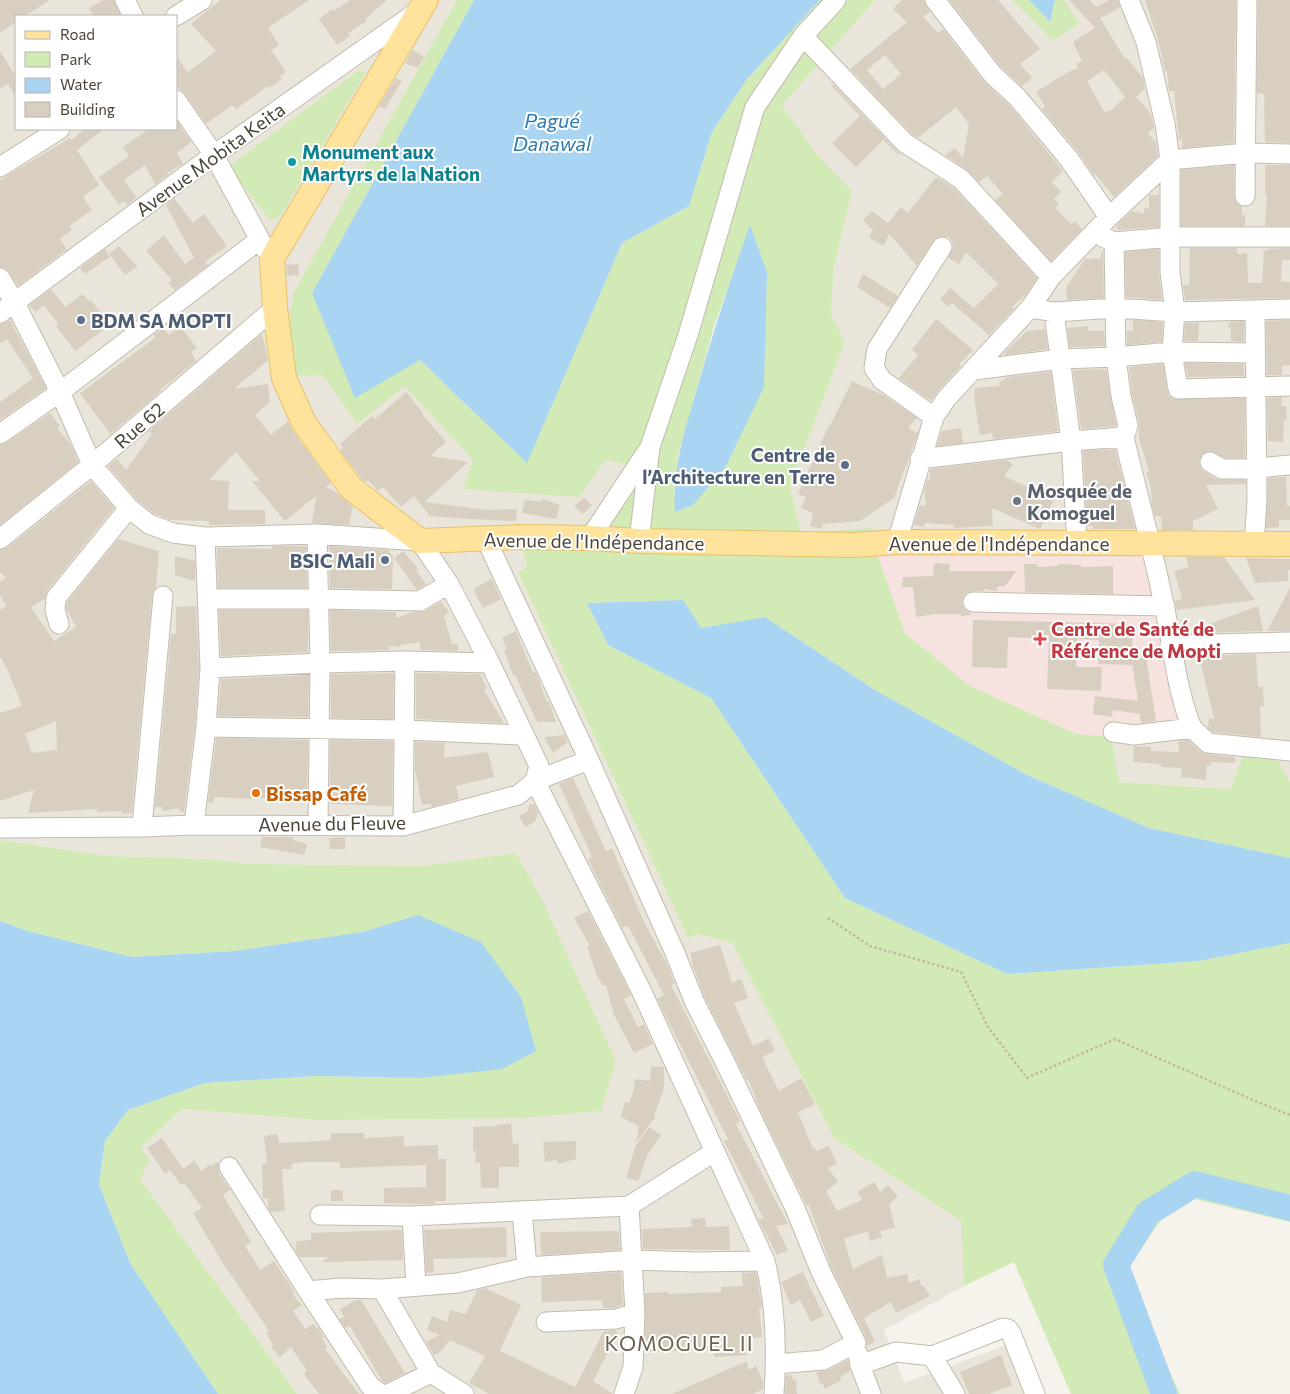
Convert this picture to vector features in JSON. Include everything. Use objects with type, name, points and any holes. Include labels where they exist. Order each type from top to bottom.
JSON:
[{"type":"main road","points":[[420,541],[351,488],[304,423],[284,378],[265,250],[424,4]]},
{"type":"main road","name":"Avenue de l'Indépendance","points":[[420,541],[521,537],[854,545],[897,542],[1290,544]]},
{"type":"street","points":[[125,0],[132,15]]},
{"type":"street","points":[[178,15],[202,0]]},
{"type":"street","points":[[639,541],[650,447],[688,334],[755,107],[803,36],[836,0]]},
{"type":"street","points":[[935,0],[993,75],[1017,98],[1069,159],[1109,217]]},
{"type":"street","points":[[1129,0],[1146,42],[1165,124],[1170,160],[1172,237],[1170,272],[1176,312],[1172,352],[1178,389],[1290,386]]},
{"type":"street","points":[[1245,196],[1247,0]]},
{"type":"street","name":"Avenue Mobita Keita","points":[[8,308],[214,155],[424,4]]},
{"type":"street","points":[[803,36],[905,143],[961,179],[1050,277]]},
{"type":"street","points":[[0,434],[265,250],[214,155],[178,103]]},
{"type":"street","points":[[0,167],[58,130]]},
{"type":"street","points":[[897,542],[920,459],[934,417],[946,399],[1030,308],[1050,277],[1092,233],[1170,160],[1246,153],[1290,154]]},
{"type":"street","points":[[1092,233],[1114,242],[1172,237],[1290,237]]},
{"type":"street","points":[[1114,242],[1116,358],[1121,396],[1128,426],[1124,437],[1165,606],[1170,645],[1185,711],[1192,728],[1208,743],[1290,751]]},
{"type":"street","points":[[934,417],[882,380],[874,368],[877,349],[942,246]]},
{"type":"street","points":[[0,278],[8,308],[60,392],[92,465],[129,508],[149,524],[173,532],[204,536],[317,534],[420,541],[449,584],[490,663],[538,766],[535,781],[641,990],[765,1261],[771,1285],[774,1313],[776,1364],[774,1394]]},
{"type":"street","name":"Rue 62","points":[[0,539],[92,465],[275,308]]},
{"type":"street","points":[[1030,308],[1054,312],[1116,308],[1176,312],[1290,309]]},
{"type":"street","points":[[1254,544],[1257,500],[1255,310]]},
{"type":"street","points":[[1054,312],[1071,441],[1077,543]]},
{"type":"street","points":[[974,370],[1061,359],[1116,358],[1172,352],[1255,353]]},
{"type":"street","points":[[920,459],[1071,441],[1124,437]]},
{"type":"street","points":[[590,538],[650,447]]},
{"type":"street","points":[[1210,462],[1222,469],[1290,465]]},
{"type":"street","points":[[59,624],[55,610],[56,598],[129,508]]},
{"type":"street","points":[[317,534],[320,662],[318,825]]},
{"type":"street","points":[[194,825],[206,727],[210,668],[204,536]]},
{"type":"street","points":[[486,538],[589,760],[675,953],[695,1003],[795,1208],[821,1272],[856,1343],[860,1365],[871,1394]]},
{"type":"street","points":[[208,599],[420,601],[449,584]]},
{"type":"street","points":[[142,827],[163,596]]},
{"type":"street","points":[[973,602],[1165,606]]},
{"type":"street","points":[[1170,645],[1290,642]]},
{"type":"street","points":[[403,826],[405,661]]},
{"type":"street","points":[[210,668],[320,662],[490,663]]},
{"type":"street","points":[[206,727],[404,730],[523,735]]},
{"type":"street","points":[[1113,732],[1134,735],[1192,728]]},
{"type":"street","name":"Avenue du Fleuve","points":[[0,828],[194,825],[403,826],[518,794],[535,781],[589,760]]},
{"type":"street","points":[[320,1215],[412,1216],[628,1206],[714,1152]]},
{"type":"street","points":[[229,1167],[370,1386],[381,1394]]},
{"type":"street","points":[[624,1394],[633,1367],[635,1313],[628,1206]]},
{"type":"street","points":[[522,1211],[527,1267]]},
{"type":"street","points":[[412,1216],[416,1286]]},
{"type":"street","points":[[308,1291],[342,1288],[382,1289],[458,1283],[527,1267],[633,1260],[696,1262],[765,1261]]},
{"type":"street","points":[[382,1289],[431,1373],[464,1394]]},
{"type":"street","points":[[546,1322],[616,1319],[635,1313]]},
{"type":"street","points":[[860,1365],[896,1352],[932,1356],[1003,1328],[1008,1329],[1011,1333],[1035,1394]]},
{"type":"street","points":[[776,1364],[823,1360],[856,1343]]},
{"type":"street","points":[[932,1356],[955,1394]]},
{"type":"street","points":[[388,1394],[431,1373]]},
{"type":"path","points":[[828,918],[870,946],[962,972],[988,1027],[1027,1078],[1115,1039],[1290,1115]]},
{"type":"shaded area","points":[[0,0],[457,0],[448,15],[323,375],[405,385],[473,460],[464,489],[605,460],[625,464],[609,500],[568,540],[518,574],[688,938],[698,934],[732,943],[834,1138],[961,1221],[964,1286],[884,1330],[904,1383],[1012,1343],[1038,1394],[297,1394],[140,1179],[140,1149],[183,1109],[319,1120],[527,1118],[601,1111],[616,1061],[542,899],[516,853],[421,866],[254,864],[207,859],[108,856],[0,840]]},
{"type":"shaded area","points":[[875,0],[1012,0],[1053,41],[1079,23],[1064,0],[1290,0],[1290,782],[1274,756],[1231,789],[1119,782],[801,533],[790,486],[845,342],[831,314],[834,267],[852,191],[815,152],[782,105]]},
{"type":"shaded area","name":"Centre de Santé de Référence de Mopti","points":[[874,545],[1152,547],[1190,733],[1111,737],[1076,734],[970,686],[905,633]]},
{"type":"green space","points":[[457,0],[474,0],[312,293],[420,360],[527,462],[622,243],[689,206],[712,132],[747,79],[820,0],[875,0],[782,105],[815,152],[852,191],[834,267],[831,314],[845,342],[790,486],[801,533],[872,528],[874,546],[905,633],[970,686],[1076,734],[1111,737],[1119,782],[1231,789],[1243,755],[1274,755],[1290,782],[1290,858],[1149,828],[1027,775],[875,690],[765,617],[701,628],[682,600],[587,603],[608,645],[711,698],[845,898],[1007,974],[1199,961],[1290,943],[1290,1222],[1178,1195],[1124,1274],[1180,1394],[1071,1394],[1014,1262],[964,1286],[961,1221],[834,1138],[732,943],[698,934],[688,938],[518,573],[527,567],[521,539],[568,540],[609,500],[625,464],[605,460],[579,497],[463,489],[473,460],[405,386],[357,424],[323,375],[283,376],[293,294]],"holes":[[[750,226],[674,497],[678,456],[714,326]]]},
{"type":"green space","points":[[1012,0],[1029,0],[1050,22],[1055,0],[1064,0],[1079,23],[1053,41]]},
{"type":"green space","points":[[359,70],[366,72],[280,217],[270,220],[228,167]]},
{"type":"green space","points":[[0,840],[108,856],[207,859],[254,864],[421,866],[516,853],[542,899],[616,1061],[601,1111],[527,1118],[319,1120],[182,1109],[140,1149],[150,1160],[140,1179],[297,1394],[218,1394],[130,1263],[99,1184],[105,1141],[128,1110],[205,1083],[316,1076],[420,1078],[418,915],[362,932],[234,951],[132,957],[28,931],[0,921]]},
{"type":"water","name":"Pagué Danawal","points":[[474,0],[820,0],[747,79],[712,132],[689,206],[622,243],[527,463],[420,360],[355,398],[312,293]]},
{"type":"water","points":[[1029,0],[1055,0],[1050,22]]},
{"type":"water","points":[[750,225],[767,272],[764,387],[726,466],[693,505],[675,512],[675,481],[683,436],[735,266]]},
{"type":"water","points":[[683,600],[701,628],[765,617],[875,690],[1027,775],[1149,828],[1290,858],[1290,943],[1199,961],[1007,974],[845,898],[711,698],[608,645],[587,603]]},
{"type":"water","points":[[418,915],[481,942],[521,997],[536,1051],[502,1069],[420,1078],[316,1076],[205,1083],[128,1110],[105,1141],[99,1184],[130,1263],[218,1394],[0,1394],[0,921],[28,931],[132,957],[234,951],[362,932]]},
{"type":"building","points":[[0,0],[50,0],[27,15],[15,15],[15,23],[0,33]]},
{"type":"building","points":[[103,0],[114,0],[121,15],[93,15],[89,8]]},
{"type":"building","points":[[220,0],[309,0],[268,28],[279,45],[271,50],[286,72],[280,76],[282,79],[269,88],[268,86],[236,109],[233,105],[206,124],[185,94],[178,88],[178,59],[188,72],[216,51],[191,24]]},
{"type":"building","points":[[350,0],[387,0],[365,19],[367,21],[348,33],[350,36],[337,45],[319,19],[332,9],[334,11]]},
{"type":"building","points":[[902,0],[924,0],[930,12],[923,17],[938,33],[943,29],[984,82],[1009,105],[1063,171],[1052,182],[1061,192],[1054,198],[1059,205],[1055,208],[1071,224],[1075,221],[1082,229],[1051,261],[995,200],[1003,194],[987,176],[979,182],[967,170],[945,155],[955,148],[963,158],[969,124],[956,107],[918,138],[850,69],[907,22],[893,9]],"holes":[[[885,55],[901,74],[883,89],[867,70]]]},
{"type":"building","points":[[949,0],[998,0],[1040,49],[1020,64],[1032,78],[1022,86],[1001,67]]},
{"type":"building","points":[[1069,0],[1090,0],[1096,7],[1109,0],[1118,0],[1120,8],[1100,18],[1125,59],[1127,58],[1143,78],[1145,89],[1136,97],[1151,114],[1154,128],[1148,133],[1156,143],[1158,156],[1114,197],[1094,175],[1078,152],[1042,109],[1045,106],[1036,92],[1078,68],[1076,64],[1082,61],[1073,42],[1095,28]],"holes":[[[1104,70],[1125,97],[1110,111],[1108,110],[1105,113],[1087,81]]]},
{"type":"building","points":[[1145,0],[1236,0],[1234,143],[1182,148],[1182,138],[1179,141],[1174,91],[1169,91],[1167,71],[1165,72],[1158,39]]},
{"type":"building","points":[[1258,0],[1290,0],[1290,143],[1265,142],[1264,94],[1257,93]]},
{"type":"building","points":[[412,50],[424,56],[418,68],[405,63]]},
{"type":"building","points":[[0,51],[15,75],[15,95],[8,84],[0,88]]},
{"type":"building","points":[[396,78],[402,81],[385,109],[379,106]]},
{"type":"building","points":[[833,84],[900,153],[899,155],[883,140],[856,167],[832,143],[860,116],[831,85]]},
{"type":"building","points":[[178,122],[191,142],[177,153],[183,164],[167,173],[168,175],[155,184],[145,165],[124,180],[137,198],[127,205],[124,201],[119,205],[99,177],[129,156],[123,147],[148,130],[178,130]]},
{"type":"building","points":[[84,130],[103,130],[77,150],[99,185],[83,197],[92,210],[69,226],[72,230],[60,239],[67,249],[18,286],[9,272],[5,268],[0,267],[0,180],[70,138],[71,140]]},
{"type":"building","points":[[1234,165],[1234,196],[1236,202],[1242,207],[1242,215],[1245,215],[1245,226],[1181,226],[1181,170]]},
{"type":"building","points":[[1265,165],[1290,165],[1290,226],[1265,226],[1267,194],[1265,194]]},
{"type":"building","points":[[936,177],[954,188],[1037,278],[1026,294],[1012,307],[1014,309],[989,335],[952,303],[949,307],[940,299],[950,288],[974,308],[998,284],[966,252],[959,264],[948,258],[953,248],[952,241],[948,237],[937,237],[917,266],[889,234],[884,246],[869,238],[873,230],[863,220],[872,211],[888,223],[901,207],[908,213]]},
{"type":"building","points":[[1149,195],[1159,195],[1159,227],[1117,230],[1117,225],[1132,211],[1144,214],[1144,208],[1149,209]]},
{"type":"building","points":[[174,198],[193,223],[204,214],[227,246],[205,262],[208,265],[175,290],[168,283],[172,280],[146,251],[164,235],[185,264],[194,258],[166,205]]},
{"type":"building","points":[[119,246],[137,267],[125,275],[109,254]]},
{"type":"building","points":[[1188,248],[1237,248],[1237,254],[1247,253],[1248,283],[1262,283],[1264,251],[1267,251],[1267,249],[1290,248],[1290,260],[1282,260],[1281,281],[1290,282],[1290,298],[1185,300],[1183,285],[1189,285],[1190,249]]},
{"type":"building","points":[[105,249],[110,257],[85,274],[80,268]]},
{"type":"building","points":[[1159,249],[1162,300],[1126,297],[1125,252]]},
{"type":"building","points":[[1101,252],[1103,252],[1104,298],[1067,300],[1066,288],[1085,259],[1101,258]]},
{"type":"building","points":[[298,264],[299,275],[287,276],[286,265]]},
{"type":"building","points":[[863,274],[898,296],[890,308],[857,287]]},
{"type":"building","name":"BDM SA MOPTI","points":[[51,289],[65,307],[83,294],[89,301],[91,300],[110,325],[75,351],[56,326],[58,324],[44,305],[35,312],[29,305]]},
{"type":"building","points":[[936,319],[973,350],[959,364],[961,366],[931,401],[899,378],[918,355],[912,350]]},
{"type":"building","points":[[10,320],[46,388],[0,420],[0,402],[33,378],[7,339],[0,344],[0,324]]},
{"type":"building","points":[[1133,320],[1163,322],[1162,342],[1127,345],[1127,331],[1133,331]]},
{"type":"building","points":[[1290,320],[1290,365],[1282,366],[1282,375],[1267,375],[1266,321]]},
{"type":"building","points":[[1244,321],[1244,342],[1231,341],[1231,328],[1228,327],[1229,322]]},
{"type":"building","points":[[1185,323],[1199,323],[1198,341],[1184,341]]},
{"type":"building","points":[[180,326],[197,348],[191,352],[196,361],[110,434],[80,393],[155,338],[153,335],[163,328],[169,335]]},
{"type":"building","points":[[1088,326],[1088,331],[1104,331],[1105,346],[1070,347],[1067,328]]},
{"type":"building","points":[[1045,329],[1048,349],[1005,355],[1004,353],[1027,331]]},
{"type":"building","points":[[262,334],[268,360],[234,389],[268,384],[270,402],[255,415],[271,435],[288,421],[293,431],[331,483],[326,487],[337,493],[353,507],[349,525],[312,523],[316,496],[285,521],[252,481],[260,481],[236,452],[231,457],[229,454],[229,459],[209,480],[229,481],[228,510],[265,510],[265,524],[209,525],[209,521],[170,520],[155,514],[137,500],[108,466],[117,459],[126,470],[152,434],[149,431]]},
{"type":"building","points":[[1185,363],[1244,364],[1244,376],[1188,377]]},
{"type":"building","points":[[1163,364],[1167,391],[1169,396],[1174,399],[1245,398],[1245,458],[1225,458],[1210,451],[1201,456],[1199,462],[1204,471],[1216,479],[1246,480],[1246,484],[1206,485],[1218,509],[1193,521],[1193,530],[1162,530],[1161,516],[1155,516],[1152,506],[1151,488],[1146,472],[1149,471],[1139,439],[1139,423],[1132,394],[1129,367]]},
{"type":"building","points":[[1106,369],[1116,426],[1081,429],[1073,370]]},
{"type":"building","points":[[1051,372],[1058,431],[993,439],[992,433],[980,435],[974,397],[975,388],[1000,386],[999,383],[1007,377]]},
{"type":"building","points":[[852,381],[885,396],[917,418],[908,428],[918,433],[894,498],[860,521],[823,524],[822,529],[810,526],[813,513],[801,508],[806,497],[798,494],[829,425]]},
{"type":"building","points":[[406,392],[446,442],[430,456],[468,462],[425,502],[487,510],[517,509],[516,521],[430,516],[414,496],[401,507],[383,487],[378,491],[368,480],[365,482],[361,478],[340,450],[343,447],[340,444],[372,416],[375,419]]},
{"type":"building","points":[[1282,397],[1281,406],[1286,406],[1287,420],[1284,420],[1283,442],[1268,441],[1267,398]]},
{"type":"building","points":[[50,413],[60,426],[57,428],[71,445],[78,462],[0,525],[0,445],[6,443]]},
{"type":"building","points":[[961,428],[963,443],[937,446],[942,431]]},
{"type":"building","points":[[1115,449],[1135,529],[1093,529],[1093,526],[1087,526],[1083,451]]},
{"type":"building","points":[[1007,460],[1013,465],[1004,476],[1054,499],[1040,529],[992,508],[993,526],[954,528],[954,525],[925,523],[924,527],[914,525],[920,505],[926,506],[924,491],[927,480],[930,480],[930,469]]},
{"type":"building","points":[[1286,477],[1287,506],[1290,506],[1290,520],[1279,520],[1279,527],[1266,528],[1268,478]]},
{"type":"building","points":[[91,481],[114,508],[47,591],[45,599],[31,607],[54,641],[76,627],[66,608],[67,602],[118,539],[159,551],[156,588],[152,595],[132,813],[122,814],[122,811],[98,812],[97,809],[28,813],[34,790],[0,801],[0,713],[22,706],[0,657],[0,610],[7,606],[0,596],[0,582],[6,578],[0,572],[0,550],[7,548]],"holes":[[[56,721],[57,750],[32,753],[25,734]]]},
{"type":"building","points":[[584,498],[592,505],[583,514],[574,506]]},
{"type":"building","points":[[542,499],[560,505],[556,519],[522,513],[525,500],[541,502]]},
{"type":"building","points":[[272,546],[306,546],[307,588],[218,588],[217,548],[272,549]]},
{"type":"building","points":[[329,546],[388,550],[393,556],[392,589],[330,588]]},
{"type":"building","points":[[403,551],[418,569],[416,570],[426,584],[417,590],[394,558]]},
{"type":"building","points":[[175,556],[195,561],[195,581],[175,575]]},
{"type":"building","points":[[1186,557],[1224,557],[1255,600],[1177,610],[1175,601],[1182,599],[1174,571],[1189,567]]},
{"type":"building","points":[[1246,558],[1290,559],[1288,581],[1255,583]]},
{"type":"building","points":[[934,563],[950,564],[949,571],[1016,571],[1005,586],[997,587],[997,591],[984,589],[984,591],[968,592],[964,596],[962,601],[963,607],[972,615],[935,614],[916,617],[913,587],[902,587],[903,577],[933,576]]},
{"type":"building","points":[[1024,564],[1037,564],[1037,567],[1058,566],[1058,564],[1081,565],[1081,567],[1113,566],[1113,594],[1025,592]]},
{"type":"building","points":[[492,579],[501,599],[483,608],[473,589]]},
{"type":"building","points":[[1290,588],[1290,631],[1267,631]]},
{"type":"building","points":[[441,602],[449,612],[444,616],[452,644],[458,644],[458,651],[421,650],[419,642],[401,645],[401,647],[389,646],[389,650],[331,651],[330,610],[396,612],[396,618],[413,612],[425,611]]},
{"type":"building","points":[[196,606],[199,668],[195,726],[184,812],[180,812],[179,808],[163,811],[162,807],[155,807],[171,634],[176,634],[176,607]]},
{"type":"building","points":[[1258,606],[1263,631],[1200,633],[1198,628]]},
{"type":"building","points":[[219,610],[308,610],[308,652],[221,656]]},
{"type":"building","points":[[973,620],[1133,624],[1132,659],[1146,657],[1156,721],[1141,723],[1140,714],[1113,710],[1112,717],[1093,714],[1095,696],[1138,701],[1132,663],[1132,665],[1098,664],[1099,640],[1077,639],[1076,667],[1102,667],[1101,691],[1047,689],[1049,639],[1008,637],[1007,668],[972,667]]},
{"type":"building","points":[[516,631],[533,673],[536,672],[547,702],[549,701],[556,722],[537,722],[515,675],[513,675],[504,651],[507,650],[502,638]]},
{"type":"building","points":[[1256,654],[1258,687],[1263,687],[1264,706],[1260,706],[1261,737],[1213,732],[1208,728],[1209,718],[1214,719],[1199,656]]},
{"type":"building","points":[[394,673],[393,719],[331,718],[331,674]]},
{"type":"building","points":[[416,673],[480,674],[487,688],[484,690],[504,723],[416,719]]},
{"type":"building","points":[[309,675],[308,717],[218,716],[221,679]]},
{"type":"building","points":[[565,735],[568,742],[553,753],[544,737]]},
{"type":"building","points":[[216,738],[308,740],[307,798],[277,799],[251,797],[251,799],[215,797],[213,803],[208,802]]},
{"type":"building","points":[[330,740],[393,741],[392,806],[330,804]]},
{"type":"building","points":[[1188,740],[1206,754],[1235,757],[1235,763],[1211,762],[1211,766],[1207,765],[1206,780],[1181,777],[1182,768],[1161,767],[1161,764],[1133,762],[1134,746],[1151,747],[1151,751],[1179,752],[1178,741]]},
{"type":"building","points":[[415,742],[445,743],[443,758],[488,752],[494,777],[456,786],[459,799],[432,807],[431,804],[422,805],[415,770]]},
{"type":"building","points":[[573,778],[606,851],[612,848],[645,924],[667,964],[675,984],[671,985],[740,1121],[736,1124],[788,1224],[776,1226],[788,1250],[777,1255],[758,1219],[764,1219],[724,1141],[728,1139],[657,999],[664,995],[628,926],[622,928],[588,859],[592,857],[559,784]]},
{"type":"building","points":[[530,804],[535,805],[538,813],[535,822],[525,827],[519,816],[527,812]]},
{"type":"building","points":[[262,837],[293,837],[293,840],[307,844],[304,855],[260,847]]},
{"type":"building","points":[[345,837],[345,849],[330,849],[329,838]]},
{"type":"building","points":[[588,911],[631,995],[624,999],[638,1027],[644,1024],[653,1044],[634,1053],[614,1015],[606,985],[603,986],[597,976],[587,947],[590,946],[574,918]]},
{"type":"building","points":[[720,945],[732,983],[741,979],[748,998],[734,1003],[753,1046],[769,1038],[775,1051],[762,1057],[779,1091],[801,1078],[815,1104],[798,1112],[813,1149],[815,1148],[816,1151],[829,1146],[837,1164],[828,1168],[838,1182],[826,1191],[837,1211],[862,1200],[857,1192],[874,1182],[880,1192],[888,1185],[898,1197],[889,1204],[895,1228],[880,1231],[882,1237],[870,1241],[868,1231],[844,1239],[853,1269],[882,1255],[887,1278],[907,1274],[909,1283],[919,1279],[922,1287],[924,1286],[930,1296],[896,1313],[891,1302],[864,1318],[875,1342],[867,1346],[866,1338],[831,1267],[809,1205],[807,1206],[759,1108],[749,1080],[747,1081],[705,998],[693,966],[690,953]]},
{"type":"building","points":[[651,1066],[664,1067],[664,1088],[654,1116],[656,1117],[636,1143],[639,1126],[621,1117],[625,1102],[629,1103],[635,1079],[650,1081]]},
{"type":"building","points":[[511,1123],[513,1144],[519,1143],[519,1167],[499,1167],[499,1188],[481,1188],[480,1163],[475,1162],[476,1151],[473,1151],[473,1127],[497,1126]]},
{"type":"building","points":[[649,1127],[661,1135],[648,1154],[638,1181],[626,1178],[635,1147]]},
{"type":"building","points":[[331,1133],[364,1133],[364,1138],[404,1136],[404,1146],[438,1145],[438,1159],[446,1159],[446,1201],[435,1201],[435,1204],[384,1203],[384,1188],[426,1187],[426,1165],[340,1168],[340,1162],[304,1162],[291,1164],[292,1169],[282,1169],[285,1211],[271,1212],[268,1208],[268,1198],[263,1199],[262,1164],[267,1163],[264,1136],[277,1134],[279,1143],[307,1142],[331,1140]]},
{"type":"building","points":[[162,1138],[183,1169],[194,1161],[202,1171],[210,1164],[211,1167],[217,1162],[219,1164],[219,1173],[230,1190],[223,1195],[251,1242],[245,1246],[260,1270],[274,1261],[295,1293],[293,1295],[302,1305],[293,1311],[305,1329],[314,1324],[316,1328],[318,1327],[324,1337],[322,1338],[327,1347],[325,1349],[359,1394],[319,1394],[304,1374],[307,1371],[291,1347],[280,1357],[271,1347],[273,1345],[266,1333],[269,1331],[221,1260],[193,1213],[202,1208],[184,1183],[181,1185],[170,1170],[165,1174],[147,1148]]},
{"type":"building","points":[[576,1141],[576,1159],[558,1164],[557,1160],[545,1162],[543,1142]]},
{"type":"building","points":[[331,1190],[343,1190],[343,1201],[331,1201]]},
{"type":"building","points":[[705,1218],[706,1227],[729,1226],[730,1250],[643,1249],[642,1229],[692,1227],[691,1219]]},
{"type":"building","points":[[506,1227],[507,1257],[433,1259],[434,1272],[426,1273],[424,1230]]},
{"type":"building","points":[[402,1231],[403,1260],[321,1262],[329,1257],[300,1257],[296,1252],[296,1241],[311,1240],[311,1233]]},
{"type":"building","points":[[619,1231],[620,1250],[541,1255],[540,1232]]},
{"type":"building","points":[[621,1272],[623,1305],[614,1308],[604,1308],[601,1300],[542,1302],[541,1277]]},
{"type":"building","points":[[756,1272],[762,1307],[759,1308],[762,1337],[746,1339],[747,1355],[714,1357],[713,1350],[645,1352],[645,1293],[721,1292],[721,1287],[743,1286],[742,1273]]},
{"type":"building","points":[[803,1272],[824,1316],[811,1322],[800,1300],[791,1305],[781,1282]]},
{"type":"building","points":[[485,1288],[521,1305],[500,1351],[575,1387],[604,1331],[614,1330],[618,1333],[593,1381],[613,1394],[489,1394],[469,1383],[485,1356],[450,1340],[440,1352],[434,1355],[426,1342],[440,1335],[427,1330],[432,1316],[447,1322],[450,1310],[466,1314],[477,1290]]},
{"type":"building","points":[[356,1300],[361,1300],[405,1373],[385,1383],[382,1381],[350,1326],[345,1328],[339,1319],[344,1317],[340,1309]]},
{"type":"building","points":[[1001,1355],[1012,1385],[989,1394],[969,1394],[960,1372]]},
{"type":"building","points":[[848,1360],[850,1371],[840,1377],[842,1380],[825,1389],[822,1383],[820,1384],[816,1372],[828,1370]]},
{"type":"building","points":[[747,1361],[748,1370],[756,1366],[763,1382],[763,1389],[753,1394],[672,1394]]},
{"type":"building","points":[[792,1375],[793,1381],[796,1380],[797,1394],[785,1394],[786,1376]]},
{"type":"waterway","points":[[1164,1394],[1116,1265],[1148,1213],[1195,1184],[1290,1208]]},
{"type":"place","name":"Monument aux Martyrs de la Nation","points":[[292,162]]},
{"type":"place","name":"BDM SA MOPTI","points":[[81,320]]},
{"type":"place","name":"Centre de l’Architecture en Terre","points":[[845,465]]},
{"type":"place","name":"Mosquée de Komoguel","points":[[1017,501]]},
{"type":"place","name":"BSIC Mali","points":[[385,560]]},
{"type":"place","name":"Centre de Santé de Référence de Mopti","points":[[1040,639]]},
{"type":"place","name":"Bissap Café","points":[[256,793]]},
{"type":"district","name":"KOMOGUEL II","points":[[679,1342]]}]
